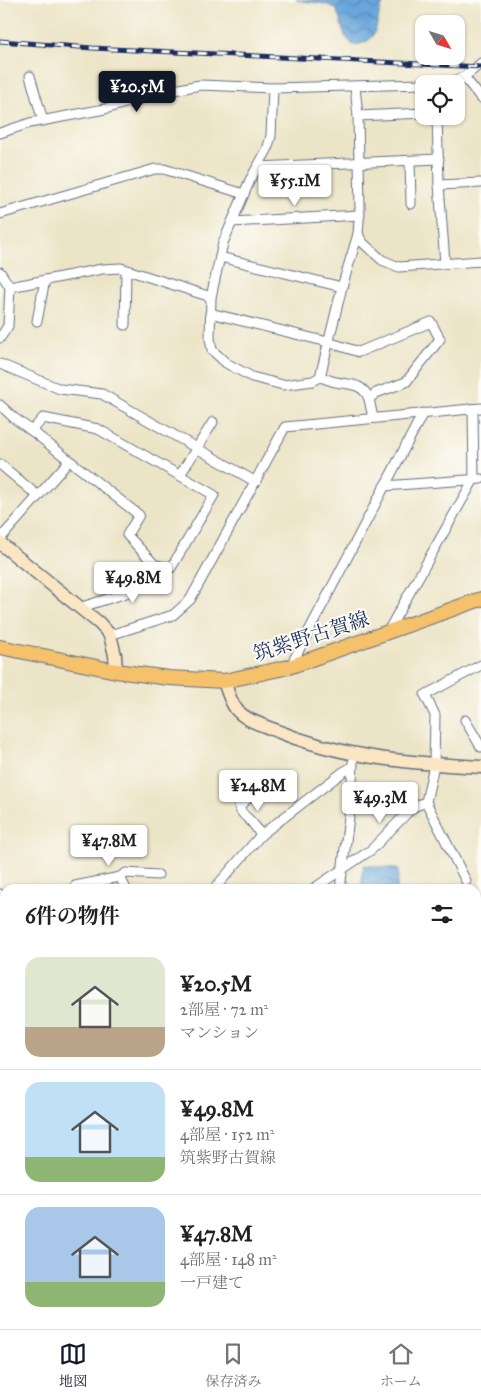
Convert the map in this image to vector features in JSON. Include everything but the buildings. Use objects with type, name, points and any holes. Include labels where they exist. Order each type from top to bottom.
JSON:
[{"type":"main road","name":"筑紫野古賀線","points":[[0,647],[116,671],[177,679],[224,681],[290,667],[481,599]]},
{"type":"street","points":[[481,63],[465,78],[481,98]]},
{"type":"street","points":[[30,76],[43,121]]},
{"type":"street","points":[[0,133],[43,121],[105,109],[164,92],[200,85],[273,88],[415,84]]},
{"type":"street","points":[[273,88],[271,136],[267,150],[244,194],[223,243],[211,297],[210,338],[212,350],[226,363],[252,377],[283,385],[313,381],[320,376],[342,287],[358,234],[360,215],[358,116],[355,87]]},
{"type":"street","points":[[358,116],[415,113]]},
{"type":"street","points":[[437,125],[445,263]]},
{"type":"street","points":[[258,168],[439,159]]},
{"type":"street","points":[[410,161],[411,204]]},
{"type":"street","points":[[0,214],[155,169],[164,169],[244,194]]},
{"type":"street","points":[[440,185],[481,183]]},
{"type":"street","points":[[232,222],[360,215]]},
{"type":"street","points":[[358,234],[362,242],[382,260],[399,267],[481,260]]},
{"type":"street","points":[[220,257],[342,287]]},
{"type":"street","points":[[10,287],[102,269],[121,268],[211,297]]},
{"type":"street","points":[[125,325],[126,270]]},
{"type":"street","points":[[0,272],[10,287],[8,326],[0,338]]},
{"type":"street","points":[[38,321],[45,280]]},
{"type":"street","points":[[210,313],[328,342],[359,352],[431,322],[440,339],[406,382],[376,393],[369,399]]},
{"type":"street","points":[[0,364],[60,389],[102,394],[256,482]]},
{"type":"street","points":[[320,376],[334,382],[357,384],[367,392],[373,418]]},
{"type":"street","points":[[0,405],[14,418],[32,430],[139,515],[127,535],[155,565],[171,568],[214,495],[98,429],[43,418],[32,430]]},
{"type":"street","points":[[110,635],[173,615],[190,600],[285,427],[477,408],[478,479],[388,631]]},
{"type":"street","points":[[290,667],[423,413]]},
{"type":"street","points":[[180,475],[213,422]]},
{"type":"street","points":[[0,539],[70,460]]},
{"type":"street","points":[[1,465],[38,496]]},
{"type":"street","points":[[384,486],[478,479]]},
{"type":"street","points":[[0,543],[100,623],[110,635],[115,655],[116,671]]},
{"type":"street","points":[[84,606],[136,590],[155,565]]},
{"type":"street","points":[[466,881],[426,802],[434,765],[435,715],[425,695],[481,665]]},
{"type":"street","points":[[224,681],[237,710],[247,718],[353,761],[481,767]]},
{"type":"street","points":[[465,720],[481,747]]},
{"type":"street","points":[[218,884],[261,835],[343,772],[353,761]]},
{"type":"street","points":[[341,884],[351,801],[353,761]]},
{"type":"street","points":[[257,791],[239,806],[241,813],[255,825],[256,830],[261,835]]},
{"type":"street","points":[[320,884],[371,850],[408,811],[426,802]]},
{"type":"street","points":[[386,805],[403,806],[408,811]]},
{"type":"street","points":[[85,884],[126,874],[158,875]]},
{"type":"street","points":[[120,877],[124,884]]},
{"type":"water","points":[[296,0],[385,0],[381,7],[373,35],[369,40],[353,45],[345,36],[336,8],[325,4]]},
{"type":"water","points":[[364,865],[399,869],[398,884],[361,884]]},
{"type":"railway","points":[[0,41],[92,48],[481,67]]}]
